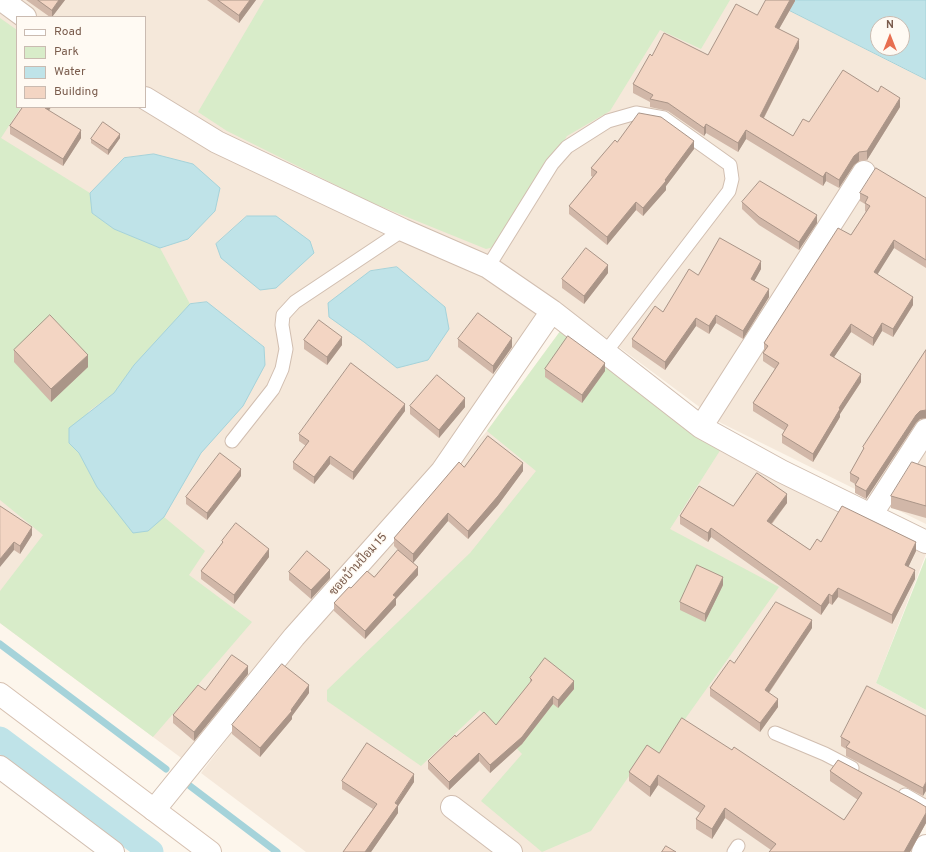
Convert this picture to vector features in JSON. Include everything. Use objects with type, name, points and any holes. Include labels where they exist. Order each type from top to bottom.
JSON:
[{"type":"street","points":[[2,0],[24,16]]},
{"type":"street","points":[[146,99],[217,142],[403,230],[488,267],[552,311],[701,427],[774,468],[926,542]]},
{"type":"street","points":[[701,427],[864,172]]},
{"type":"street","name":"ซอยบ้านป้อม 15","points":[[154,810],[294,637],[442,471],[552,311]]},
{"type":"street","points":[[871,516],[926,430]]},
{"type":"street","points":[[0,694],[210,852]]},
{"type":"street","points":[[0,767],[113,852]]},
{"type":"street","points":[[452,808],[511,852]]},
{"type":"street","points":[[923,852],[926,846]]},
{"type":"lane","points":[[488,267],[557,159],[567,147],[608,121],[636,113],[664,118],[730,165],[732,179],[729,191],[605,353]]},
{"type":"lane","points":[[232,441],[273,389],[282,369],[286,349],[282,325],[283,315],[295,302],[403,230]]},
{"type":"lane","points":[[775,733],[825,754],[865,775]]},
{"type":"lane","points":[[892,789],[926,807]]},
{"type":"shaded area","points":[[0,0],[769,0],[870,51],[870,56],[880,56],[926,79],[926,524],[721,423],[553,298],[438,464],[184,760],[0,623]]},
{"type":"shaded area","points":[[561,330],[826,504],[926,554],[876,683],[926,710],[926,820],[912,852],[306,852],[201,773],[306,636],[487,431]]},
{"type":"green space","points":[[264,0],[730,0],[701,49],[660,30],[610,111],[567,136],[501,245],[486,249],[370,202],[227,131],[198,112]]},
{"type":"green space","points":[[0,18],[16,29],[16,108],[20,108],[1,138],[90,193],[92,213],[114,229],[160,248],[190,304],[134,365],[114,393],[89,411],[69,443],[79,453],[97,487],[148,531],[164,517],[205,551],[189,575],[252,622],[153,737],[0,623],[0,591],[43,535],[0,500]]},
{"type":"green space","points":[[561,330],[721,449],[670,529],[779,587],[658,757],[647,750],[591,831],[542,852],[481,801],[522,754],[480,710],[421,766],[327,701],[327,690],[470,553],[536,471],[487,431]]},
{"type":"green space","points":[[926,557],[926,710],[876,683]]},
{"type":"water","points":[[769,0],[926,0],[926,79],[880,56],[910,56],[910,16],[870,16],[870,51]]},
{"type":"water","points":[[154,154],[193,164],[220,188],[215,211],[188,239],[160,248],[114,229],[92,213],[90,193],[124,158]]},
{"type":"water","points":[[247,216],[276,216],[310,241],[314,253],[276,288],[260,290],[221,258],[216,244]]},
{"type":"water","points":[[397,267],[445,307],[449,329],[428,360],[397,368],[329,317],[328,303],[370,271]]},
{"type":"water","points":[[207,302],[264,347],[265,365],[243,406],[201,453],[164,517],[148,531],[133,533],[97,487],[79,453],[69,443],[69,428],[114,393],[134,365],[190,304]]},
{"type":"building","points":[[38,0],[59,0],[52,10]]},
{"type":"building","points":[[218,0],[250,0],[239,15]]},
{"type":"building","points":[[766,0],[790,0],[775,27],[799,39],[760,116],[793,136],[803,119],[809,122],[843,70],[878,92],[881,86],[900,98],[867,151],[859,152],[854,156],[839,180],[826,172],[823,177],[746,130],[738,143],[706,124],[704,128],[668,103],[650,99],[653,95],[633,84],[650,54],[652,56],[664,33],[708,55],[736,4],[757,15]]},
{"type":"building","points":[[22,108],[45,108],[81,130],[63,159],[10,126]]},
{"type":"building","points":[[639,113],[661,117],[694,141],[665,180],[666,181],[643,208],[636,202],[607,237],[569,206],[597,172],[591,168],[615,140],[617,142]]},
{"type":"building","points":[[103,122],[120,134],[108,150],[91,139]]},
{"type":"building","points":[[876,168],[926,198],[926,260],[894,240],[874,272],[913,297],[893,329],[882,323],[873,338],[851,324],[830,355],[861,374],[839,408],[840,409],[813,454],[782,435],[788,425],[753,403],[779,363],[763,353],[768,346],[764,343],[838,228],[851,235],[870,206],[865,203],[868,197],[860,193]]},
{"type":"building","points":[[760,181],[817,215],[799,242],[759,217],[742,202]]},
{"type":"building","points":[[720,238],[761,261],[751,279],[769,289],[743,331],[716,315],[709,326],[696,318],[665,362],[632,339],[655,306],[663,312],[689,269],[698,275]]},
{"type":"building","points":[[586,248],[608,265],[584,296],[562,279]]},
{"type":"building","points":[[478,313],[512,338],[493,366],[458,339]]},
{"type":"building","points":[[50,315],[88,355],[51,389],[14,350]]},
{"type":"building","points":[[319,320],[342,337],[327,357],[304,340]]},
{"type":"building","points":[[568,336],[605,363],[582,395],[545,369]]},
{"type":"building","points":[[926,350],[926,410],[920,411],[916,415],[866,491],[855,485],[859,478],[850,473],[864,448],[863,447]]},
{"type":"building","points":[[351,363],[405,404],[353,472],[330,456],[314,477],[293,462],[309,441],[299,434]]},
{"type":"building","points":[[437,375],[465,398],[439,430],[410,406]]},
{"type":"building","points":[[488,436],[523,463],[498,496],[468,531],[448,513],[413,554],[394,538],[459,462],[464,467]]},
{"type":"building","points":[[220,453],[241,469],[207,513],[186,497]]},
{"type":"building","points":[[912,462],[926,467],[926,506],[891,496]]},
{"type":"building","points":[[757,473],[787,494],[767,521],[810,550],[817,539],[821,542],[842,506],[916,542],[905,565],[915,570],[892,615],[838,588],[832,596],[829,594],[821,606],[711,528],[708,533],[680,516],[699,486],[733,506]]},
{"type":"building","points":[[0,506],[32,527],[20,546],[14,542],[0,559]]},
{"type":"building","points":[[236,523],[269,549],[234,595],[201,571]]},
{"type":"building","points":[[398,550],[418,567],[393,595],[396,597],[365,631],[334,603],[367,571],[374,577]]},
{"type":"building","points":[[307,551],[330,570],[311,590],[289,572]]},
{"type":"building","points":[[697,565],[723,577],[705,614],[680,602]]},
{"type":"building","points":[[776,602],[812,620],[765,690],[778,699],[760,723],[710,688],[730,660],[734,663]]},
{"type":"building","points":[[232,655],[248,666],[194,732],[173,715],[198,685],[205,690]]},
{"type":"building","points":[[545,658],[574,681],[558,700],[553,696],[522,737],[490,765],[479,753],[449,782],[428,761],[455,735],[456,737],[484,712],[496,725],[532,680],[530,678]]},
{"type":"building","points":[[282,664],[309,685],[291,710],[292,711],[260,748],[232,725]]},
{"type":"building","points":[[867,686],[926,716],[926,782],[923,788],[846,747],[850,742],[841,737]]},
{"type":"building","points":[[682,718],[732,750],[734,747],[844,820],[862,793],[830,771],[838,760],[926,807],[926,813],[904,852],[769,852],[776,844],[725,808],[712,829],[696,819],[705,806],[658,775],[650,787],[629,772],[647,745],[659,753]]},
{"type":"building","points":[[367,743],[414,774],[395,803],[398,805],[365,852],[343,852],[377,804],[342,781]]},
{"type":"building","points":[[666,846],[676,852],[662,852]]},
{"type":"waterway","points":[[0,644],[166,769]]},
{"type":"waterway","points":[[0,739],[151,852]]},
{"type":"waterway","points":[[190,786],[277,852]]}]
